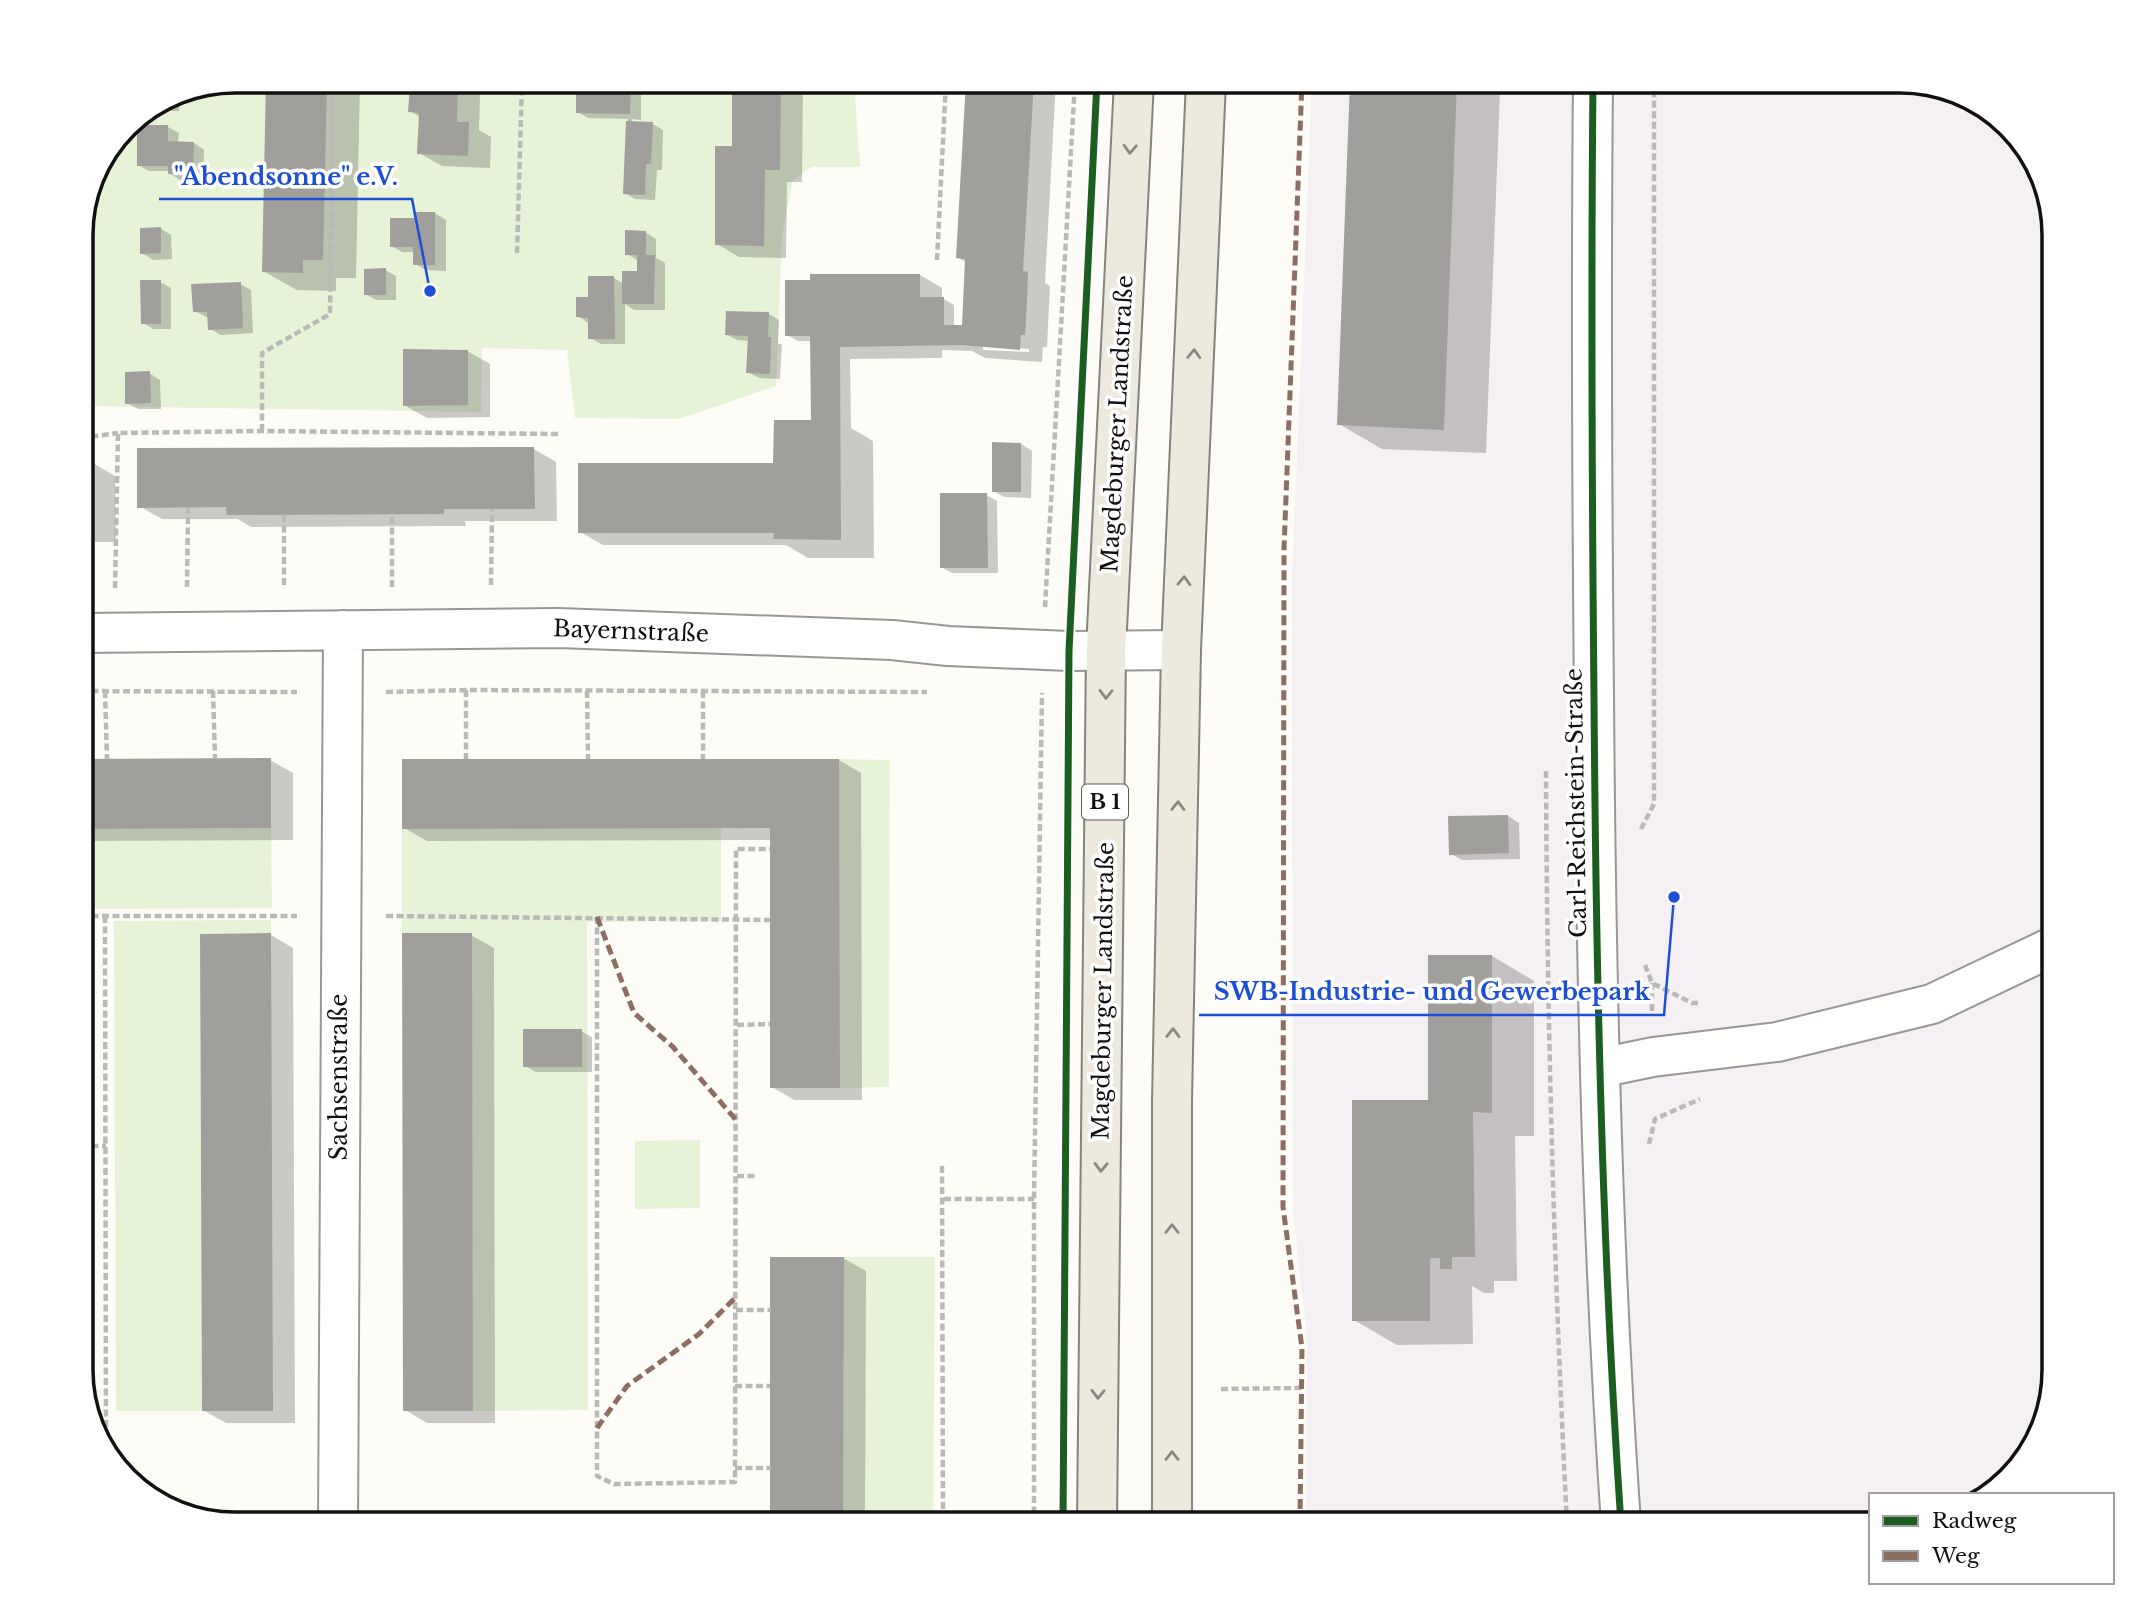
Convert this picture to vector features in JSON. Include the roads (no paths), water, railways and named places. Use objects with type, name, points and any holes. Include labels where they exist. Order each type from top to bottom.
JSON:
[{"type":"main road","name":"Magdeburger Landstraße","points":[[1097,1512],[1106,650],[1133,93]]},
{"type":"main road","points":[[1172,1512],[1172,1101],[1181,650],[1205,93]]},
{"type":"street","name":"Carl-Reichstein-Straße","points":[[1593,93],[1591,372],[1596,891],[1603,1221],[1620,1512]]},
{"type":"street","name":"Bayernstraße","points":[[98,633],[558,628],[850,639],[948,646],[1181,650]]},
{"type":"street","name":"Sachsenstraße","points":[[338,1512],[343,630]]},
{"type":"street","points":[[1601,1068],[1653,1057],[1777,1042],[1932,1004],[2042,952]]},
{"type":"place","name":"\"Abendsonne\" e.V.","points":[[430,291]]},
{"type":"place","name":"SWB-Industrie- und Gewerbepark","points":[[1674,897]]}]
